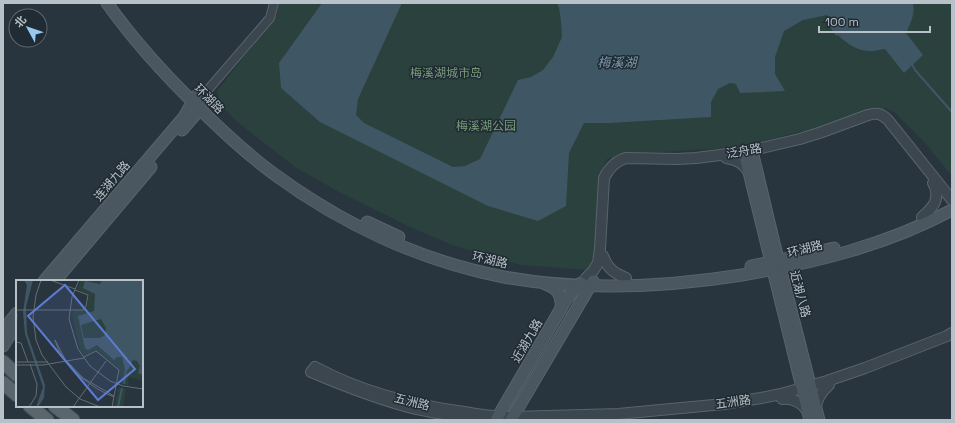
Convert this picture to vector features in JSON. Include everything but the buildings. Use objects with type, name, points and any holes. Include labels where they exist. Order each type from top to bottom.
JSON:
[{"type":"main road","name":"环湖路","points":[[107,3],[135,40],[197,101],[262,156],[285,173],[343,210],[373,226],[422,246],[464,260],[529,274],[616,285],[710,280],[747,270],[801,260],[828,257],[894,237],[934,220],[952,205]]},
{"type":"main road","name":"环湖路","points":[[116,3],[138,32],[231,139],[296,190],[339,216],[384,239],[462,267],[504,277],[541,282],[663,277],[747,270]]},
{"type":"main road","name":"连湖九路","points":[[45,280],[197,101]]},
{"type":"main road","name":"连湖九路","points":[[56,280],[197,101]]},
{"type":"main road","name":"近湖八路","points":[[748,153],[813,415]]},
{"type":"main road","name":"环湖路","points":[[801,260],[902,226],[952,205]]},
{"type":"main road","points":[[769,239],[784,252],[801,260],[789,275],[782,289],[765,275],[747,270],[758,258],[769,239]]},
{"type":"main road","name":"近湖九路","points":[[497,418],[567,298],[585,281]]},
{"type":"main road","points":[[512,419],[573,314],[585,281]]},
{"type":"main road","points":[[541,282],[550,285],[560,295],[562,301],[561,309]]},
{"type":"main road","points":[[573,314],[582,304],[598,291],[606,287],[616,285]]},
{"type":"main road","points":[[3,330],[16,314]]},
{"type":"main road","points":[[3,346],[16,328]]},
{"type":"main road","points":[[3,362],[16,374]]},
{"type":"main road","points":[[3,383],[16,394]]},
{"type":"main road","points":[[31,407],[47,420]]},
{"type":"main road","points":[[56,407],[73,420]]},
{"type":"street","points":[[197,101],[270,18],[274,3]]},
{"type":"street","name":"泛舟路","points":[[600,260],[608,180],[616,167],[625,162],[681,162],[726,158],[800,139],[872,114],[881,114],[888,120],[952,205]]},
{"type":"street","name":"泛舟路","points":[[585,281],[601,267],[600,248],[604,178],[613,164],[621,160],[631,158],[690,158],[768,150],[810,140],[860,121],[872,119],[885,124],[935,182]]},
{"type":"street","points":[[726,158],[739,162],[753,172],[760,158],[768,150]]},
{"type":"street","points":[[935,182],[952,191]]},
{"type":"street","points":[[922,217],[929,211],[937,198],[935,182]]},
{"type":"street","points":[[934,220],[941,218],[952,219]]},
{"type":"street","points":[[585,281],[585,276],[600,260],[617,274],[626,278]]},
{"type":"street","name":"五洲路","points":[[828,383],[952,333]]},
{"type":"street","name":"五洲路","points":[[600,420],[763,403],[781,396],[876,369],[952,338]]},
{"type":"street","name":"五洲路","points":[[482,417],[467,418],[412,408],[343,386],[311,372],[315,367],[350,384],[382,395],[443,410],[482,417],[512,419],[618,414],[724,404],[781,396]]},
{"type":"street","points":[[802,368],[828,383],[820,395],[813,415],[804,406],[796,401],[781,396],[793,385],[802,368]]},
{"type":"street","points":[[482,417],[495,409],[511,395]]},
{"type":"street","points":[[523,400],[523,413],[533,417]]},
{"type":"green space","name":"梅溪湖公园","points":[[279,3],[952,3],[952,176],[924,142],[894,112],[885,108],[813,129],[732,148],[624,155],[607,159],[598,178],[596,259],[587,270],[521,265],[452,245],[408,226],[341,193],[295,167],[235,120],[220,104],[217,91],[277,15]]},
{"type":"water","name":"梅溪湖","points":[[322,3],[402,3],[358,99],[356,115],[364,123],[453,167],[465,166],[480,159],[518,80],[531,77],[543,70],[553,57],[562,37],[561,21],[557,3],[913,3],[913,15],[906,33],[923,55],[904,73],[885,49],[867,51],[858,49],[838,35],[836,36],[830,27],[827,15],[803,20],[784,31],[775,57],[775,74],[785,91],[740,93],[736,84],[730,83],[718,89],[711,102],[711,117],[584,123],[569,153],[566,206],[538,221],[488,206],[320,122],[281,88],[279,63]]},
{"type":"waterway","points":[[912,64],[915,70],[952,112]]},
{"type":"park label","name":"梅溪湖城市岛","points":[[446,73]]}]
